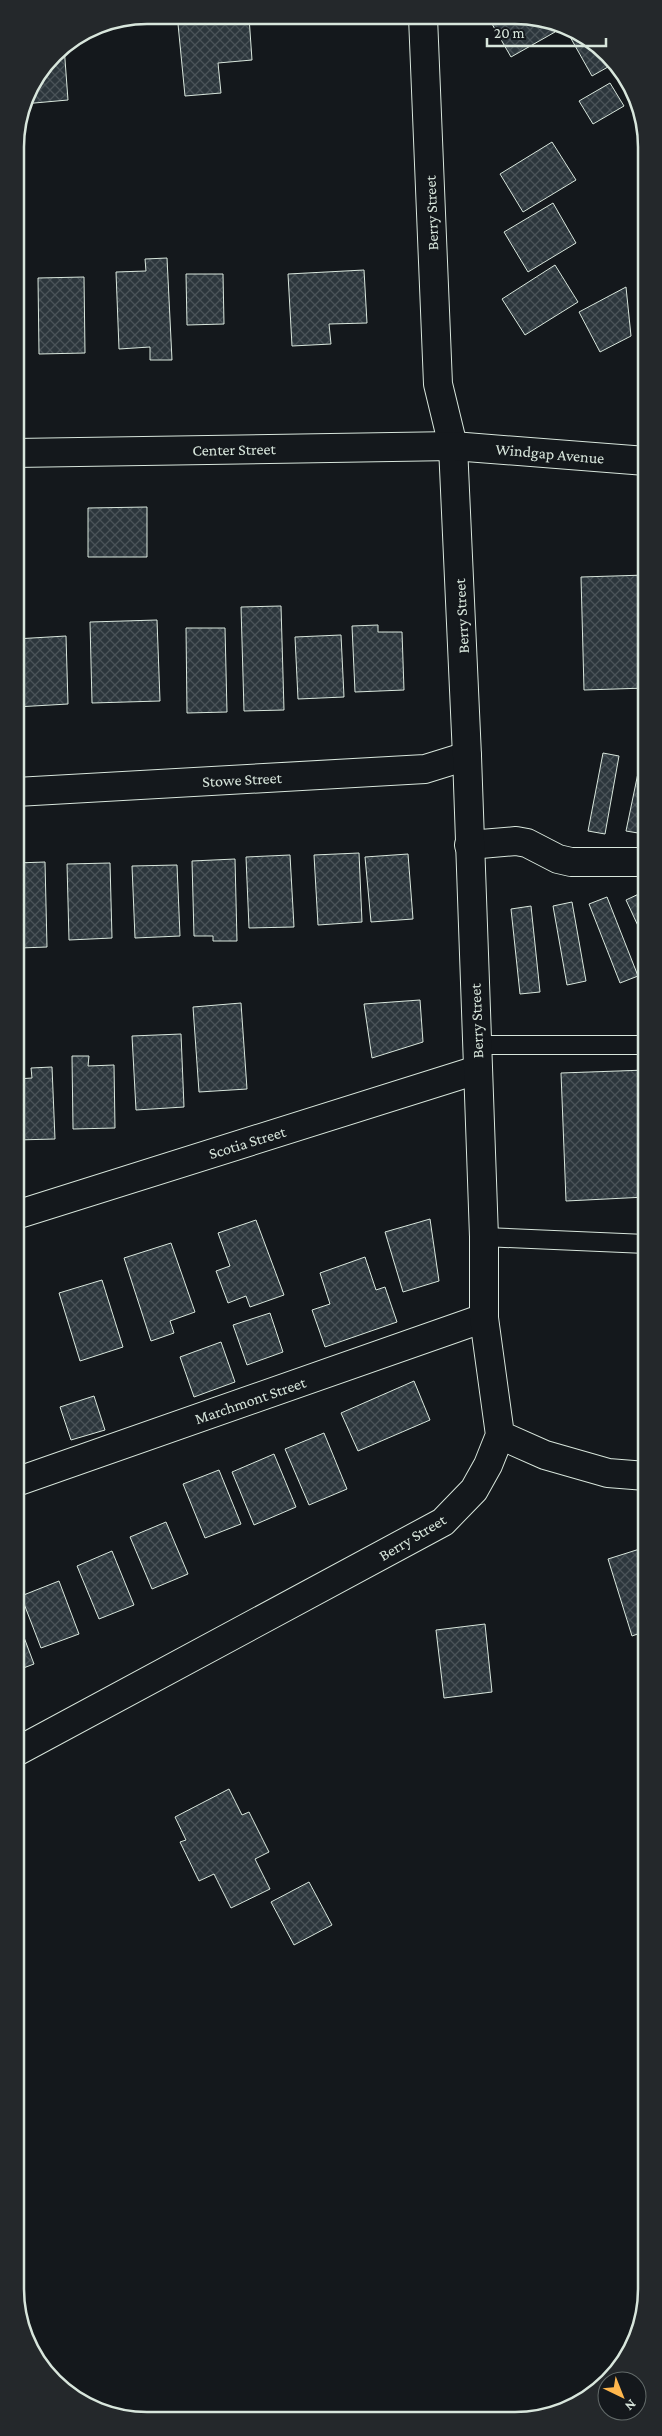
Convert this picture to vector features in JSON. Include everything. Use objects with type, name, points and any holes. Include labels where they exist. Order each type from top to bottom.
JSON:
[{"type":"street","name":"Berry Street","points":[[24,1748],[443,1522],[474,1490],[488,1465],[500,1435],[484,1318],[484,1237],[469,845],[468,756],[454,446],[438,384],[423,24]]},
{"type":"street","name":"Center Street","points":[[24,453],[454,446]]},
{"type":"street","name":"Windgap Avenue","points":[[454,446],[638,460]]},
{"type":"street","name":"Stowe Street","points":[[24,792],[425,769],[468,756]]},
{"type":"street","points":[[469,845],[516,841],[527,843],[558,859],[572,862],[638,862]]},
{"type":"street","name":"Scotia Street","points":[[24,1212],[477,1057]]},
{"type":"street","name":"Marchmont Street","points":[[24,1479],[484,1318]]},
{"type":"street","points":[[500,1435],[545,1455],[599,1471],[638,1475]]},
{"type":"lane","points":[[477,1057],[638,1045]]},
{"type":"lane","points":[[484,1237],[638,1244]]},
{"type":"building","points":[[178,24],[249,24],[252,60],[218,63],[221,93],[185,96]]},
{"type":"building","points":[[492,24],[523,24],[554,30],[555,32],[511,57]]},
{"type":"building","points":[[570,37],[590,49],[608,67],[592,76]]},
{"type":"building","points":[[65,55],[68,100],[32,103],[44,78]]},
{"type":"building","points":[[610,83],[624,106],[593,124],[579,101]]},
{"type":"building","points":[[552,142],[576,180],[523,212],[500,174]]},
{"type":"building","points":[[553,203],[576,243],[528,272],[504,232]]},
{"type":"building","points":[[167,258],[172,360],[150,360],[150,347],[119,349],[116,272],[146,271],[145,259]]},
{"type":"building","points":[[555,265],[578,302],[525,335],[502,299]]},
{"type":"building","points":[[364,270],[367,323],[329,324],[331,344],[292,346],[288,274]]},
{"type":"building","points":[[186,274],[223,274],[224,324],[187,325]]},
{"type":"building","points":[[84,277],[85,353],[39,354],[38,278]]},
{"type":"building","points":[[626,287],[631,336],[600,352],[579,312]]},
{"type":"building","points":[[147,507],[147,557],[88,557],[88,508]]},
{"type":"building","points":[[638,575],[638,688],[584,690],[581,577]]},
{"type":"building","points":[[281,606],[284,710],[244,711],[241,607]]},
{"type":"building","points":[[157,620],[160,701],[92,703],[90,622]]},
{"type":"building","points":[[378,625],[378,632],[402,632],[404,690],[355,692],[352,626]]},
{"type":"building","points":[[186,628],[225,628],[227,712],[187,713]]},
{"type":"building","points":[[341,635],[344,697],[298,699],[295,637]]},
{"type":"building","points":[[66,636],[68,704],[24,707],[24,638]]},
{"type":"building","points":[[603,753],[619,756],[605,834],[588,831]]},
{"type":"building","points":[[638,773],[638,833],[626,831]]},
{"type":"building","points":[[359,853],[362,922],[318,925],[314,855]]},
{"type":"building","points":[[408,854],[413,919],[371,922],[365,857]]},
{"type":"building","points":[[290,855],[294,927],[249,928],[246,857]]},
{"type":"building","points":[[235,859],[237,941],[213,941],[213,936],[194,936],[192,861]]},
{"type":"building","points":[[45,862],[47,947],[24,948],[24,863]]},
{"type":"building","points":[[110,863],[112,938],[69,940],[67,864]]},
{"type":"building","points":[[177,865],[180,936],[135,938],[132,866]]},
{"type":"building","points":[[638,894],[638,926],[626,900]]},
{"type":"building","points":[[607,897],[638,976],[620,983],[589,904]]},
{"type":"building","points":[[572,902],[586,981],[567,985],[553,906]]},
{"type":"building","points":[[531,906],[540,992],[520,994],[511,909]]},
{"type":"building","points":[[420,1000],[423,1042],[372,1058],[364,1004]]},
{"type":"building","points":[[241,1003],[247,1089],[199,1092],[193,1007]]},
{"type":"building","points":[[181,1034],[184,1107],[136,1110],[132,1036]]},
{"type":"building","points":[[72,1056],[89,1056],[88,1066],[114,1065],[115,1128],[73,1129]]},
{"type":"building","points":[[52,1067],[55,1139],[24,1140],[24,1078],[32,1078],[31,1068]]},
{"type":"building","points":[[638,1070],[638,1197],[566,1201],[561,1073]]},
{"type":"building","points":[[430,1219],[439,1281],[403,1292],[385,1232]]},
{"type":"building","points":[[256,1220],[284,1295],[250,1307],[246,1296],[228,1303],[216,1271],[230,1266],[218,1233]]},
{"type":"building","points":[[171,1243],[195,1312],[170,1321],[174,1333],[151,1341],[124,1258]]},
{"type":"building","points":[[365,1257],[376,1290],[385,1287],[397,1322],[325,1347],[312,1310],[330,1304],[320,1273]]},
{"type":"building","points":[[102,1280],[123,1347],[80,1361],[59,1293]]},
{"type":"building","points":[[270,1313],[283,1352],[247,1365],[233,1325]]},
{"type":"building","points":[[221,1342],[235,1382],[194,1397],[180,1357]]},
{"type":"building","points":[[414,1381],[430,1420],[358,1451],[341,1413]]},
{"type":"building","points":[[94,1396],[105,1430],[71,1440],[60,1407]]},
{"type":"building","points":[[324,1433],[347,1489],[309,1505],[285,1449]]},
{"type":"building","points":[[274,1454],[296,1507],[254,1525],[232,1472]]},
{"type":"building","points":[[219,1470],[241,1524],[205,1538],[183,1484]]},
{"type":"building","points":[[166,1522],[188,1574],[152,1589],[130,1537]]},
{"type":"building","points":[[638,1550],[638,1634],[632,1636],[608,1559]]},
{"type":"building","points":[[112,1551],[134,1605],[99,1619],[77,1566]]},
{"type":"building","points":[[59,1581],[79,1634],[41,1648],[24,1604],[24,1595]]},
{"type":"building","points":[[485,1624],[492,1692],[444,1698],[436,1630]]},
{"type":"building","points":[[24,1637],[34,1664],[24,1668]]},
{"type":"building","points":[[229,1789],[242,1815],[249,1812],[269,1852],[255,1859],[270,1889],[231,1908],[214,1874],[199,1881],[180,1842],[186,1840],[175,1817]]},
{"type":"building","points":[[309,1882],[332,1925],[294,1945],[271,1902]]}]
